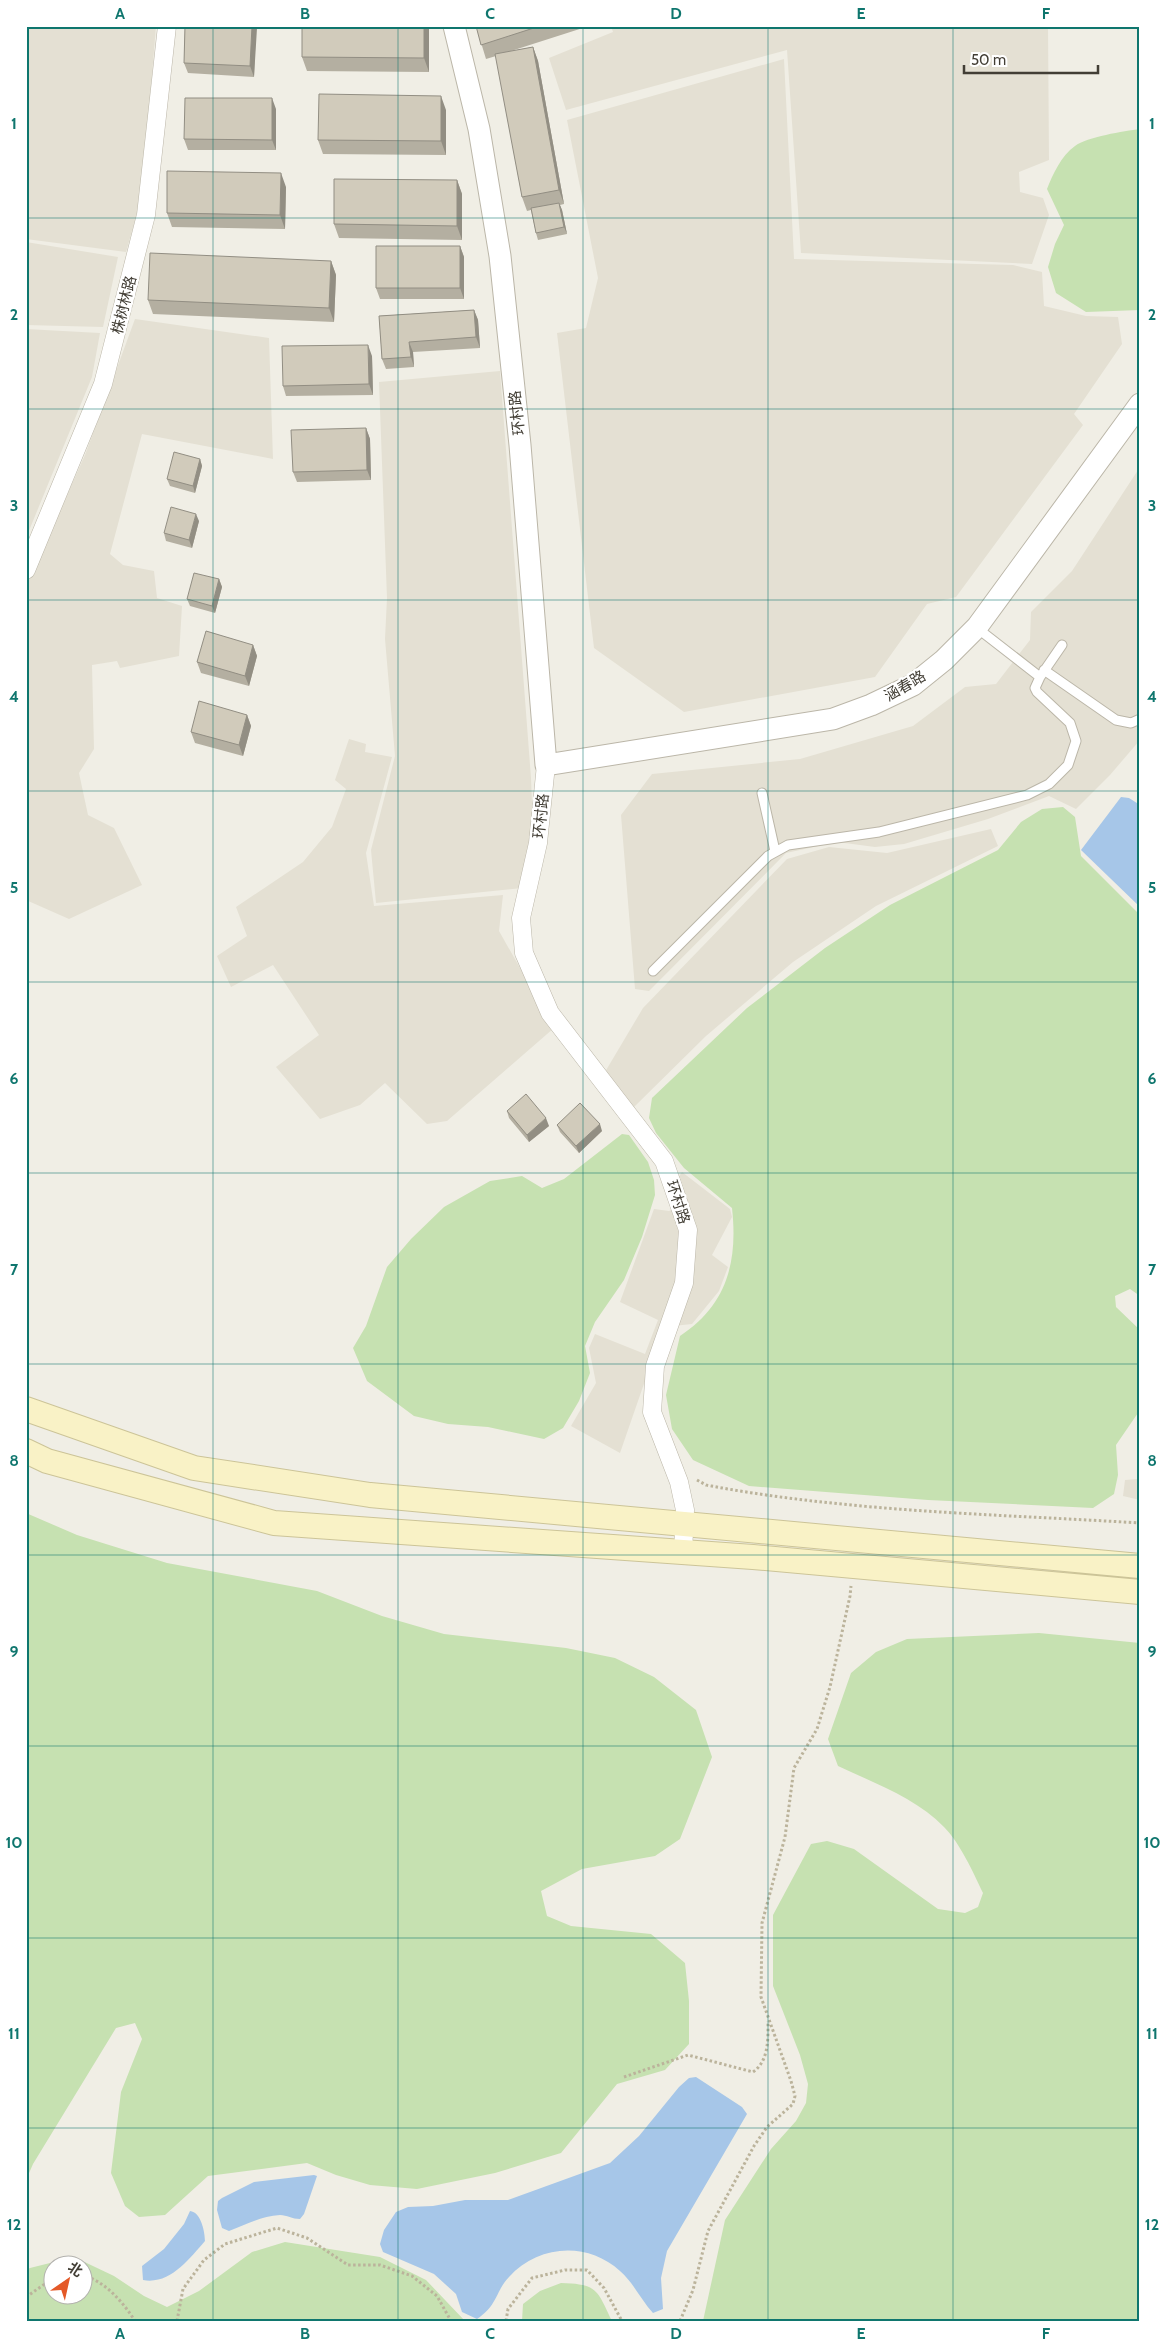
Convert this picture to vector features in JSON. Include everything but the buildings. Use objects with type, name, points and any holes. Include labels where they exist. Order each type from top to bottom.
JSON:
[{"type":"main road","points":[[26,1409],[194,1468],[370,1495],[1140,1566]]},
{"type":"main road","points":[[26,1451],[47,1461],[274,1523],[683,1552],[1140,1592]]},
{"type":"street","name":"株树林路","points":[[26,570],[104,384],[146,215],[167,26]]},
{"type":"street","name":"环村路","points":[[454,26],[479,129],[500,256],[520,445],[546,765],[538,843],[521,918],[524,953],[550,1013],[664,1161],[688,1230],[684,1283],[656,1366],[652,1412],[680,1482],[685,1524],[683,1552]]},
{"type":"street","name":"涵春路","points":[[546,765],[833,719],[871,705],[913,685],[944,660],[977,628],[1140,404]]},
{"type":"lane","points":[[977,628],[1042,673],[1116,720],[1131,723],[1140,719]]},
{"type":"lane","points":[[653,971],[775,851],[788,845],[878,832],[1027,796],[1049,784],[1068,765],[1076,741],[1070,723],[1035,688],[1042,673],[1062,645]]},
{"type":"lane","points":[[762,793],[775,851]]},
{"type":"path","points":[[693,1478],[706,1485],[777,1498],[884,1508],[1140,1523]]},
{"type":"path","points":[[680,2321],[693,2290],[708,2231],[754,2146],[767,2127],[794,2104],[795,2096],[791,2081],[761,1997],[762,1923],[785,1837],[794,1768],[817,1729],[830,1687],[850,1596],[851,1566]]},
{"type":"path","points":[[624,2078],[688,2055],[753,2072],[760,2067],[765,2054],[768,2018]]},
{"type":"path","points":[[177,2321],[183,2289],[204,2260],[225,2244],[277,2228],[307,2238],[348,2264],[380,2265],[412,2276],[437,2296],[451,2321]]},
{"type":"path","points":[[506,2321],[508,2309],[532,2278],[565,2270],[587,2270],[604,2288],[622,2321]]},
{"type":"path","points":[[92,2278],[122,2301],[135,2321]]},
{"type":"path","points":[[26,2297],[42,2286]]},
{"type":"shaded area","points":[[26,26],[156,26],[142,196],[126,252],[26,239]]},
{"type":"shaded area","points":[[611,26],[1048,26],[1049,160],[1019,172],[1020,192],[1043,198],[1049,215],[1032,264],[801,253],[787,50],[566,110],[549,58],[613,32]]},
{"type":"shaded area","points":[[784,59],[794,259],[1013,265],[1042,272],[1044,306],[1086,316],[1118,317],[1122,344],[1074,414],[1083,425],[956,597],[927,604],[875,677],[684,712],[594,648],[557,333],[586,328],[598,278],[567,120]]},
{"type":"shaded area","points":[[26,242],[118,257],[103,327],[26,325]]},
{"type":"shaded area","points":[[135,319],[269,338],[273,459],[142,434],[110,554],[123,565],[154,571],[157,598],[182,606],[179,656],[120,668],[117,661],[92,665],[94,749],[79,773],[88,815],[114,828],[142,885],[69,919],[26,900],[26,586],[85,455]]},
{"type":"shaded area","points":[[26,329],[100,333],[92,377],[26,538]]},
{"type":"shaded area","points":[[500,371],[531,778],[533,829],[522,888],[376,903],[371,850],[395,756],[385,639],[387,598],[379,382]]},
{"type":"shaded area","points":[[1140,467],[1140,740],[1110,775],[1076,809],[1049,796],[988,819],[904,844],[875,847],[837,842],[786,853],[649,991],[635,989],[621,815],[652,774],[800,759],[913,726],[965,687],[996,684],[1030,640],[1031,612],[1072,571]]},
{"type":"shaded area","points":[[349,739],[366,744],[365,752],[392,757],[366,853],[374,906],[503,895],[499,931],[554,1028],[447,1121],[427,1124],[385,1083],[360,1105],[320,1119],[276,1067],[319,1035],[273,965],[231,987],[217,956],[247,936],[236,907],[303,862],[332,827],[346,789],[335,780]]},
{"type":"shaded area","points":[[991,829],[998,846],[876,906],[793,962],[706,1036],[633,1108],[605,1072],[643,1008],[787,859],[829,847],[887,853]]},
{"type":"shaded area","points":[[682,1172],[730,1209],[732,1217],[712,1255],[728,1267],[719,1291],[692,1324],[673,1326],[647,1375],[620,1453],[571,1426],[596,1383],[589,1348],[595,1334],[645,1354],[658,1320],[620,1302],[654,1209],[669,1211],[684,1204],[675,1182]]},
{"type":"shaded area","points":[[1140,1472],[1140,1500],[1123,1496],[1125,1480],[1138,1479]]},
{"type":"green space","points":[[1140,129],[1140,310],[1086,312],[1056,293],[1048,267],[1055,244],[1064,225],[1047,189],[1062,160],[1075,146],[1097,137]]},
{"type":"green space","points":[[1063,807],[1075,817],[1081,856],[1140,915],[1140,1296],[1130,1289],[1115,1296],[1116,1307],[1140,1330],[1140,1410],[1116,1445],[1118,1475],[1114,1494],[1093,1508],[928,1500],[749,1486],[693,1460],[672,1429],[666,1395],[680,1336],[709,1311],[726,1281],[731,1264],[733,1246],[732,1208],[684,1168],[656,1133],[649,1118],[652,1098],[747,1008],[825,948],[890,905],[998,850],[1021,822],[1042,809]]},
{"type":"green space","points":[[622,1134],[629,1135],[648,1162],[654,1180],[655,1195],[642,1237],[624,1280],[595,1322],[585,1346],[590,1373],[579,1401],[563,1428],[544,1439],[488,1427],[448,1424],[414,1416],[367,1381],[353,1348],[366,1326],[387,1267],[411,1239],[444,1207],[490,1181],[522,1176],[542,1188],[564,1179]]},
{"type":"green space","points":[[26,1513],[77,1535],[167,1563],[317,1591],[382,1616],[444,1634],[566,1648],[615,1658],[654,1677],[696,1710],[712,1757],[680,1839],[655,1856],[582,1869],[541,1891],[547,1916],[571,1926],[651,1934],[685,1963],[689,2001],[689,2044],[665,2070],[617,2084],[561,2153],[495,2173],[417,2189],[370,2185],[336,2175],[307,2163],[208,2176],[165,2215],[139,2217],[125,2206],[111,2173],[121,2092],[142,2039],[135,2023],[116,2028],[33,2164],[26,2180]]},
{"type":"green space","points":[[1039,1633],[1140,1643],[1140,2321],[703,2321],[725,2220],[771,2149],[796,2121],[806,2103],[808,2084],[800,2055],[773,1986],[773,1915],[811,1844],[827,1841],[854,1849],[938,1909],[965,1913],[978,1907],[983,1893],[966,1858],[955,1841],[933,1817],[908,1799],[838,1766],[828,1739],[851,1673],[876,1652],[907,1639]]},
{"type":"green space","points":[[285,2242],[380,2257],[426,2280],[465,2321],[26,2321],[26,2270],[42,2265],[42,2304],[92,2304],[92,2266],[167,2307],[199,2291],[252,2252]]},
{"type":"green space","points":[[561,2283],[582,2285],[595,2291],[603,2302],[612,2321],[522,2321],[523,2304],[540,2291]]},
{"type":"water","points":[[1121,797],[1129,798],[1140,805],[1140,907],[1081,850]]},
{"type":"water","points":[[696,2077],[742,2107],[747,2114],[667,2251],[661,2278],[663,2309],[653,2313],[625,2275],[607,2261],[578,2251],[563,2251],[548,2253],[534,2258],[521,2266],[504,2283],[489,2309],[477,2319],[462,2312],[456,2294],[434,2274],[383,2252],[380,2244],[384,2230],[396,2212],[408,2207],[433,2206],[465,2200],[508,2200],[610,2163],[639,2136],[679,2087],[689,2078]]},
{"type":"water","points":[[317,2176],[304,2214],[300,2219],[283,2215],[273,2216],[229,2231],[222,2228],[217,2210],[218,2201],[222,2198],[254,2182]]},
{"type":"water","points":[[190,2211],[194,2212],[200,2219],[205,2241],[185,2263],[170,2275],[162,2279],[143,2280],[142,2266],[164,2249],[184,2224]]}]
